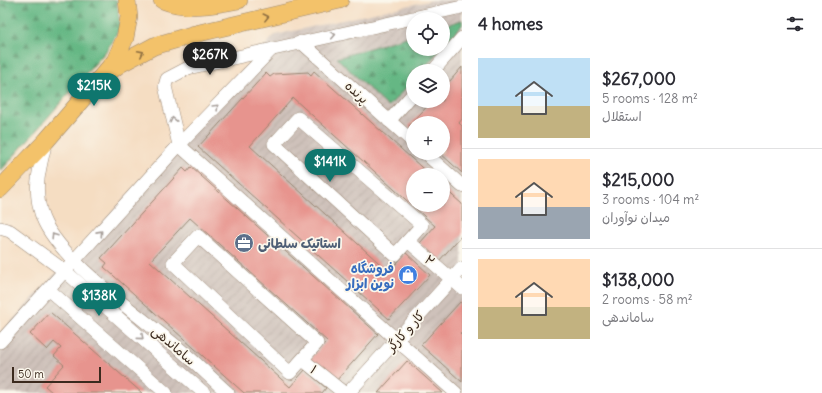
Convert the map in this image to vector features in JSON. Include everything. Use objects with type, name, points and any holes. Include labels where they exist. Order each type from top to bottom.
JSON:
[{"type":"main road","points":[[0,189],[46,141],[115,61],[125,38],[129,17],[127,0]]},
{"type":"main road","points":[[162,0],[189,6],[214,5],[239,0]]},
{"type":"main road","points":[[97,81],[120,64],[154,46],[195,34],[340,0]]},
{"type":"street","points":[[456,393],[179,145],[165,86],[167,79],[188,68],[462,7]]},
{"type":"street","points":[[439,64],[462,38]]},
{"type":"street","name":"پرنده","points":[[302,42],[406,136]]},
{"type":"street","points":[[0,342],[66,272],[179,145],[271,50]]},
{"type":"street","points":[[389,121],[406,102]]},
{"type":"street","points":[[298,118],[422,225],[408,241],[395,255],[274,144],[298,118]]},
{"type":"street","name":"ساماندهی","points":[[46,141],[37,180],[37,198],[41,215],[56,239],[75,262],[177,347],[228,393]]},
{"type":"street","points":[[433,160],[462,186]]},
{"type":"street","name":"ساماندهی","points":[[0,228],[10,231],[66,272],[166,358],[204,393]]},
{"type":"street","points":[[198,236],[317,343],[303,360],[290,373],[173,263],[198,236]]},
{"type":"street","name":"۲","points":[[408,241],[462,288]]},
{"type":"street","name":"کار و کارگر","points":[[348,393],[462,268]]},
{"type":"street","points":[[49,290],[166,393]]},
{"type":"street","points":[[166,358],[177,347]]},
{"type":"street","name":"۱","points":[[303,360],[344,393]]},
{"type":"shaded area","points":[[433,0],[462,0],[462,393],[0,393],[0,334],[275,35]]},
{"type":"green space","points":[[0,0],[117,0],[120,28],[107,50],[0,172]]},
{"type":"green space","points":[[462,20],[462,25],[450,38],[450,24]]},
{"type":"green space","points":[[406,37],[406,56],[435,56],[427,64],[406,64],[406,88],[388,107],[337,58]]},
{"type":"building","points":[[462,67],[462,119],[459,123],[462,126],[462,173],[448,160],[450,160],[450,116],[418,116],[426,108],[450,108],[450,81]]},
{"type":"building","points":[[314,71],[406,153],[406,160],[413,160],[422,168],[406,168],[406,200],[293,98],[250,146],[389,272],[406,253],[430,275],[389,319],[198,147],[266,73],[270,77],[274,74],[308,72],[311,75]]},
{"type":"building","points":[[191,167],[378,334],[336,381],[310,359],[327,341],[190,218],[150,261],[290,387],[305,370],[326,388],[322,393],[244,393],[104,267],[107,263],[101,258],[183,168],[187,172]]},
{"type":"building","points":[[450,193],[462,204],[462,235],[439,261],[420,243],[435,226],[419,212],[450,212]]},
{"type":"building","points":[[460,302],[462,304],[462,331],[460,333],[462,335],[462,382],[421,345]]},
{"type":"building","points":[[50,312],[142,393],[53,393],[45,386],[64,365],[54,356],[61,348],[54,342],[47,350],[30,334]]},
{"type":"building","points":[[407,361],[443,393],[378,393]]},
{"type":"place","name":"استاتیک سلطانی","points":[[244,243]]},
{"type":"place","name":"فروشگاه نوین ابزار","points":[[408,275]]}]
